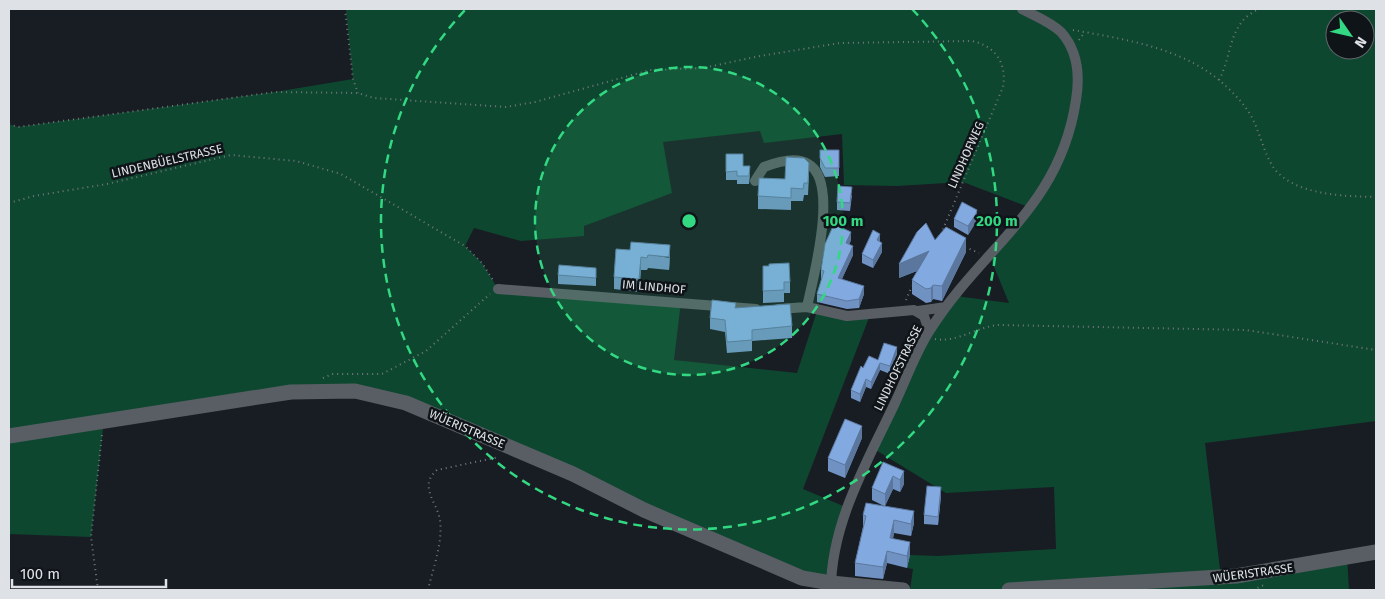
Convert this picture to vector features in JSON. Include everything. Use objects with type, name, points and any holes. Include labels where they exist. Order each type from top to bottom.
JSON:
[{"type":"street","name":"LINDHOFSTRASSE","points":[[831,587],[832,559],[841,527],[874,449],[927,334],[946,307],[990,257],[1044,189],[1055,168],[1070,129],[1077,96],[1077,66],[1072,49],[1056,27],[1022,9]]},
{"type":"street","points":[[755,181],[764,167],[800,160],[810,164],[815,170],[824,190],[820,243],[807,307]]},
{"type":"street","name":"IM LINDHOF","points":[[498,289],[608,296],[767,310],[807,307],[847,316],[946,307]]},
{"type":"street","points":[[918,310],[926,319],[927,334]]},
{"type":"street","name":"WÜERISTRASSE","points":[[9,436],[290,392],[355,391],[406,403],[573,474],[644,510],[802,578],[831,587],[903,590]]},
{"type":"street","name":"WÜERISTRASSE","points":[[1009,590],[1236,576],[1376,552]]},
{"type":"path","points":[[9,124],[18,126],[275,92],[358,93],[353,79],[345,9]]},
{"type":"path","points":[[1219,80],[1236,29],[1247,16],[1260,9]]},
{"type":"path","points":[[1056,27],[1115,37],[1157,48],[1188,60],[1219,80],[1246,108],[1273,166],[1285,178],[1317,190],[1376,197]]},
{"type":"path","name":"LINDHOFWEG","points":[[358,93],[374,98],[506,107],[535,102],[650,70],[703,68],[760,56],[840,43],[972,40],[992,48],[1001,62],[1004,82],[1000,99],[940,236]]},
{"type":"path","name":"LINDENBÜELSTRASSE","points":[[9,204],[34,196],[107,184],[231,155],[296,161],[341,174],[465,246],[482,263],[498,289]]},
{"type":"path","points":[[965,246],[990,257]]},
{"type":"path","points":[[904,310],[916,280]]},
{"type":"path","points":[[315,382],[332,374],[382,374],[426,351],[485,297],[498,289]]},
{"type":"path","points":[[927,334],[947,339],[998,325],[1246,330],[1376,350]]},
{"type":"path","points":[[98,590],[91,537],[104,420]]},
{"type":"path","points":[[428,590],[441,535],[440,518],[428,485],[430,476],[437,470],[501,456]]},
{"type":"green space","points":[[360,9],[1376,9],[1376,421],[1205,443],[1221,578],[1347,557],[1349,590],[910,590],[913,569],[907,568],[910,555],[938,556],[1056,549],[1054,487],[946,493],[874,449],[922,344],[956,296],[1009,303],[990,257],[1031,208],[963,182],[897,186],[844,185],[842,134],[764,143],[760,131],[663,142],[672,193],[584,226],[584,236],[521,241],[474,228],[465,246],[482,263],[498,289],[681,301],[674,360],[797,373],[817,311],[870,315],[803,489],[848,508],[831,590],[573,474],[355,391],[104,420],[91,537],[9,534],[9,124],[18,127],[275,92],[353,79],[346,10]]},
{"type":"building","points":[[820,150],[839,150],[839,168],[825,168],[820,158]]},
{"type":"building","points":[[726,154],[743,154],[743,166],[750,166],[749,176],[737,176],[737,171],[726,172]]},
{"type":"building","points":[[786,157],[804,158],[809,163],[808,183],[804,183],[803,189],[791,188],[791,198],[758,196],[759,178],[785,179]]},
{"type":"building","points":[[838,186],[852,187],[850,203],[837,202]]},
{"type":"building","points":[[962,202],[977,210],[968,226],[954,219]]},
{"type":"building","points":[[926,223],[935,240],[946,227],[966,238],[942,286],[933,285],[931,288],[926,289],[912,280],[929,251],[899,264],[917,232]]},
{"type":"building","points":[[834,224],[851,232],[846,243],[853,246],[838,278],[864,286],[859,299],[847,301],[817,294],[824,271],[821,270],[825,244]]},
{"type":"building","points":[[873,230],[880,234],[877,240],[882,243],[873,260],[862,254]]},
{"type":"building","points":[[631,242],[670,245],[669,257],[648,255],[647,258],[641,257],[639,279],[614,277],[616,249],[630,250]]},
{"type":"building","points":[[789,263],[790,282],[784,282],[784,290],[763,291],[763,266]]},
{"type":"building","points":[[559,265],[596,268],[596,278],[558,275]]},
{"type":"building","points":[[712,300],[736,303],[735,308],[790,304],[792,326],[752,330],[752,340],[727,342],[725,320],[710,318]]},
{"type":"building","points":[[884,343],[897,347],[890,366],[880,363],[871,382],[866,379],[860,394],[851,390],[861,366],[863,368],[869,356],[878,360]]},
{"type":"building","points":[[845,419],[862,426],[845,465],[828,458]]},
{"type":"building","points":[[883,462],[904,471],[900,480],[893,476],[885,494],[872,488]]},
{"type":"building","points":[[927,486],[941,487],[938,517],[924,515]]},
{"type":"building","points":[[866,503],[914,511],[911,524],[894,520],[890,538],[910,542],[907,556],[887,551],[883,567],[855,563],[866,516],[863,515]]}]
